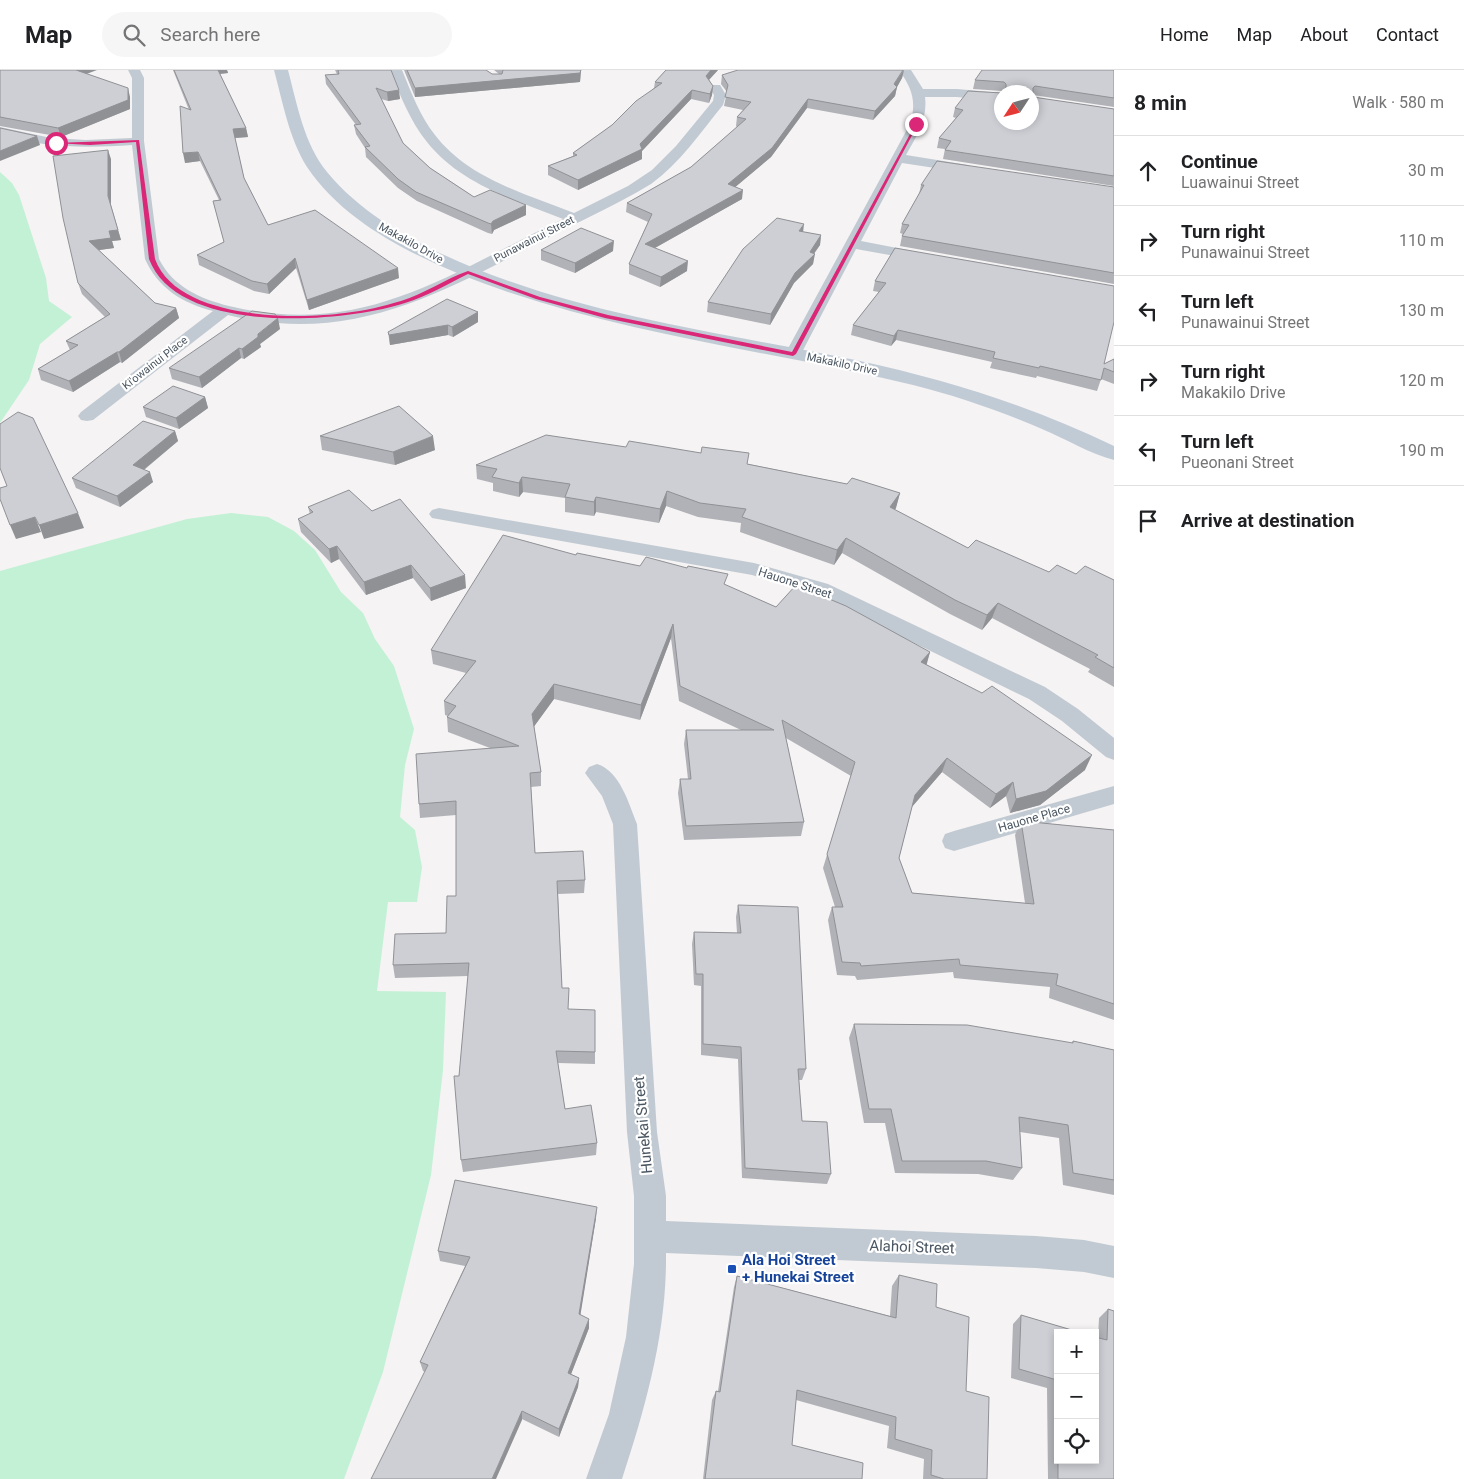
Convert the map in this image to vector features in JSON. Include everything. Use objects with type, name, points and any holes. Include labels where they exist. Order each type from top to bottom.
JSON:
[{"type":"street","name":"Punawainui Street","points":[[134,70],[138,78],[138,141],[152,259],[155,268],[169,285],[192,299],[224,310],[282,318],[345,315],[404,302],[468,273],[648,180],[666,165],[719,102],[720,95],[716,88]]},
{"type":"street","name":"Makakilo Drive","points":[[280,70],[305,150],[321,175],[346,202],[380,228],[424,253],[468,273],[538,298],[607,317],[919,381],[976,397],[1032,416],[1114,454]]},
{"type":"street","points":[[396,70],[422,127],[432,141],[446,154],[474,175],[509,192],[574,218]]},
{"type":"street","points":[[793,354],[898,158],[920,112],[921,100],[919,92],[905,70]]},
{"type":"street","points":[[919,92],[994,96]]},
{"type":"street","points":[[0,132],[26,139],[56,143],[90,144],[138,141]]},
{"type":"street","points":[[898,158],[976,170]]},
{"type":"street","points":[[851,244],[940,260]]},
{"type":"street","name":"Ki'owainui Place","points":[[87,416],[224,310]]},
{"type":"street","name":"Hauone Street","points":[[439,514],[754,569],[821,590],[853,603],[1037,693],[1070,714],[1114,751]]},
{"type":"street","name":"Hunekai Street","points":[[597,774],[612,792],[625,824],[642,1132],[650,1196],[650,1264],[642,1337],[626,1414],[604,1479]]},
{"type":"street","name":"Hauone Place","points":[[954,841],[1114,795]]},
{"type":"street","name":"Alahoi Street","points":[[649,1236],[1036,1252],[1084,1256],[1114,1262]]},
{"type":"green space","points":[[0,172],[12,183],[19,195],[46,278],[49,301],[72,317],[40,344],[29,380],[0,423]]},
{"type":"green space","points":[[231,513],[268,517],[294,531],[315,550],[341,592],[363,613],[375,639],[394,666],[414,729],[405,765],[400,817],[415,830],[422,867],[417,902],[388,902],[377,991],[446,992],[443,1070],[431,1175],[383,1372],[344,1479],[0,1479],[0,571],[187,519]]},
{"type":"building","points":[[0,70],[76,70],[128,88],[128,100],[58,128],[0,117]]},
{"type":"building","points":[[174,70],[218,70],[246,128],[233,129],[244,178],[268,225],[315,210],[398,268],[307,300],[295,258],[267,284],[252,281],[197,255],[224,242],[213,201],[221,200],[198,152],[183,153],[180,106],[191,110]]},
{"type":"building","points":[[338,70],[391,70],[399,90],[387,92],[376,88],[403,143],[430,168],[474,197],[490,190],[526,205],[493,221],[491,224],[416,192],[398,179],[365,147],[370,146],[354,125],[361,124],[325,75],[339,74]]},
{"type":"building","points":[[407,70],[486,70],[492,74],[502,74],[503,70],[581,70],[580,73],[415,88]]},
{"type":"building","points":[[666,70],[711,70],[706,76],[713,86],[710,94],[692,90],[640,144],[642,149],[578,180],[548,166],[577,155],[573,153],[612,125],[636,101],[662,83],[655,82]]},
{"type":"building","points":[[738,70],[903,70],[894,84],[897,87],[875,111],[808,99],[772,148],[728,184],[743,190],[645,244],[688,261],[661,277],[629,264],[652,214],[627,203],[691,167],[746,119],[737,117],[751,102],[725,97],[728,85],[722,75]]},
{"type":"building","points":[[982,70],[1114,70],[1114,98],[1039,87],[1039,85],[1006,85],[1004,82],[975,80]]},
{"type":"building","points":[[968,91],[994,93],[994,130],[1039,130],[1039,98],[1114,109],[1114,176],[945,150],[951,141],[939,138],[963,110],[955,108]]},
{"type":"building","points":[[0,128],[37,136],[0,151]]},
{"type":"building","points":[[108,150],[108,196],[118,230],[109,231],[111,238],[89,241],[155,303],[176,308],[119,352],[69,381],[38,369],[78,345],[66,341],[110,314],[78,283],[63,218],[53,156]]},
{"type":"building","points":[[937,161],[1114,187],[1114,273],[902,236],[909,225],[902,224],[924,185],[921,185]]},
{"type":"building","points":[[777,218],[804,224],[799,231],[821,235],[810,252],[815,254],[795,273],[771,314],[708,302],[743,249]]},
{"type":"building","points":[[581,228],[614,241],[575,263],[541,250]]},
{"type":"building","points":[[895,248],[1114,286],[1114,322],[1104,364],[1114,359],[1114,372],[1104,368],[1101,380],[1040,366],[1039,368],[993,358],[995,352],[898,330],[894,336],[853,325],[886,283],[875,281]]},
{"type":"building","points":[[447,299],[478,312],[452,327],[448,325],[389,335],[388,332]]},
{"type":"building","points":[[252,311],[275,314],[278,318],[242,349],[239,348],[199,377],[169,368]]},
{"type":"building","points":[[173,386],[205,397],[176,418],[143,407]]},
{"type":"building","points":[[399,406],[433,436],[393,452],[320,436]]},
{"type":"building","points":[[18,412],[33,418],[78,513],[39,525],[35,517],[10,525],[0,499],[0,488],[7,486],[0,468],[0,424]]},
{"type":"building","points":[[143,421],[175,431],[133,465],[150,472],[117,496],[72,478]]},
{"type":"building","points":[[546,435],[626,447],[629,441],[701,453],[702,447],[749,453],[747,464],[847,484],[852,478],[900,493],[890,507],[968,548],[976,540],[1049,572],[1057,565],[1076,574],[1085,566],[1114,580],[1114,668],[1095,657],[1098,655],[998,603],[987,615],[955,600],[846,538],[837,550],[742,517],[746,509],[700,503],[667,491],[660,509],[596,497],[594,502],[565,497],[570,484],[522,477],[519,483],[492,477],[497,469],[476,465]]},
{"type":"building","points":[[349,490],[372,511],[400,499],[465,575],[430,588],[411,565],[364,582],[337,546],[329,549],[298,519],[313,512],[308,507]]},
{"type":"building","points":[[503,535],[576,555],[577,553],[640,566],[646,557],[687,568],[688,566],[728,574],[724,584],[776,607],[796,585],[846,606],[930,652],[921,662],[982,693],[992,686],[1092,755],[1046,791],[1016,799],[1013,782],[996,794],[947,758],[915,795],[899,858],[912,893],[1034,904],[1021,821],[1114,830],[1114,1004],[1056,985],[1058,974],[960,965],[959,959],[861,966],[860,963],[842,962],[832,907],[843,907],[827,854],[855,762],[782,720],[804,822],[686,826],[680,779],[691,779],[686,730],[774,730],[680,686],[673,624],[641,705],[554,684],[532,714],[541,772],[530,773],[535,853],[583,851],[585,880],[557,881],[562,988],[569,988],[568,1009],[595,1010],[595,1052],[556,1051],[565,1109],[591,1105],[597,1143],[461,1160],[454,1076],[459,1076],[469,963],[393,965],[395,934],[446,933],[447,896],[456,896],[456,801],[419,804],[416,754],[519,746],[447,717],[456,706],[444,701],[476,661],[431,650]]},
{"type":"building","points":[[738,905],[798,907],[806,1069],[798,1069],[802,1121],[827,1122],[831,1174],[745,1168],[741,1047],[703,1044],[703,974],[696,974],[694,932],[741,933]]},
{"type":"building","points":[[854,1024],[967,1025],[1073,1043],[1073,1041],[1114,1050],[1114,1180],[1073,1173],[1068,1125],[1019,1117],[1022,1168],[986,1161],[902,1161],[891,1109],[869,1109]]},
{"type":"building","points":[[455,1180],[597,1207],[579,1314],[589,1319],[568,1373],[579,1378],[559,1429],[522,1411],[492,1479],[371,1479],[428,1365],[420,1362],[470,1257],[438,1251]]},
{"type":"building","points":[[899,1275],[937,1284],[936,1307],[969,1317],[966,1391],[989,1397],[987,1479],[944,1479],[931,1475],[932,1450],[895,1439],[896,1417],[797,1390],[792,1445],[863,1463],[862,1479],[705,1479],[716,1391],[720,1392],[737,1276],[896,1318]]},
{"type":"building","points":[[1108,1309],[1114,1311],[1114,1479],[1058,1479],[1058,1464],[1099,1464],[1099,1338],[1107,1340]]},
{"type":"building","points":[[1021,1315],[1068,1329],[1054,1329],[1054,1379],[1019,1369]]},
{"type":"place","name":"Ala Hoi Street + Hunekai Street","points":[[732,1269]]},
{"type":"route","points":[[56,143],[90,144],[138,141],[152,259],[155,268],[169,285],[180,292],[192,299],[224,310],[242,314],[282,318],[324,317],[366,312],[404,302],[468,273],[538,298],[607,317],[793,354],[916,124]]}]
